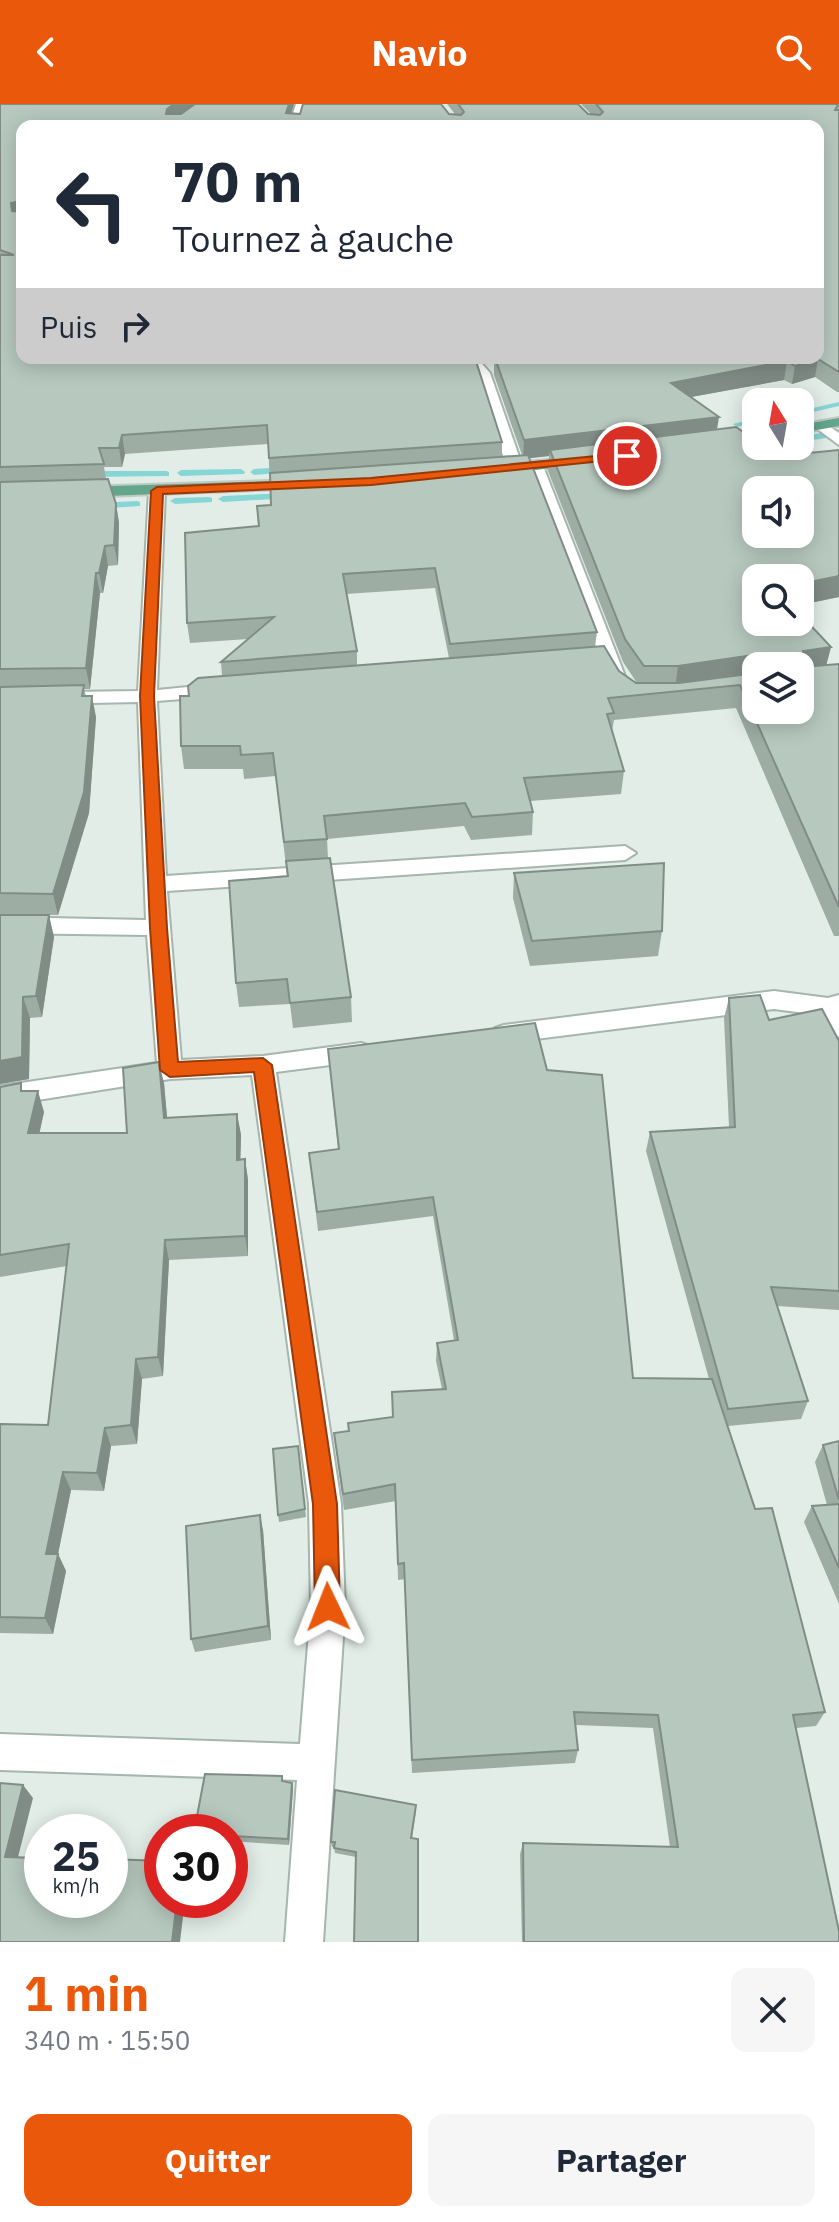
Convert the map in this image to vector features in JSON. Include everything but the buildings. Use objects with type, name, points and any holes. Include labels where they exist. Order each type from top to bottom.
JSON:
[{"type":"main road","points":[[814,426],[839,422]]},
{"type":"main road","points":[[486,471],[596,459]]},
{"type":"main road","points":[[63,492],[314,485]]},
{"type":"street","points":[[481,364],[490,369],[515,468]]},
{"type":"street","points":[[821,425],[839,441]]},
{"type":"street","points":[[535,466],[600,660],[625,693]]},
{"type":"street","points":[[157,491],[147,696],[158,928],[170,1070]]},
{"type":"street","points":[[0,699],[147,696],[243,689]]},
{"type":"street","points":[[157,884],[625,853]]},
{"type":"street","points":[[0,925],[158,928]]},
{"type":"street","points":[[485,1036],[762,1001],[835,1013]]},
{"type":"street","points":[[0,1096],[170,1070],[263,1065],[390,1049]]},
{"type":"street","points":[[263,1065],[325,1504],[328,1607],[304,1942]]},
{"type":"street","points":[[0,1752],[317,1763]]},
{"type":"waterway","points":[[814,410],[839,404]]},
{"type":"waterway","points":[[737,424],[742,423]]},
{"type":"waterway","points":[[814,437],[823,436]]},
{"type":"waterway","points":[[254,472],[285,470]]},
{"type":"waterway","points":[[181,473],[241,472]]},
{"type":"waterway","points":[[87,474],[166,474]]},
{"type":"waterway","points":[[223,499],[288,496]]},
{"type":"waterway","points":[[175,501],[209,500]]},
{"type":"waterway","points":[[97,506],[137,504]]},
{"type":"route","points":[[328,1607],[325,1504],[263,1065],[170,1070],[158,928],[147,696],[157,491],[371,481],[627,456]]}]
